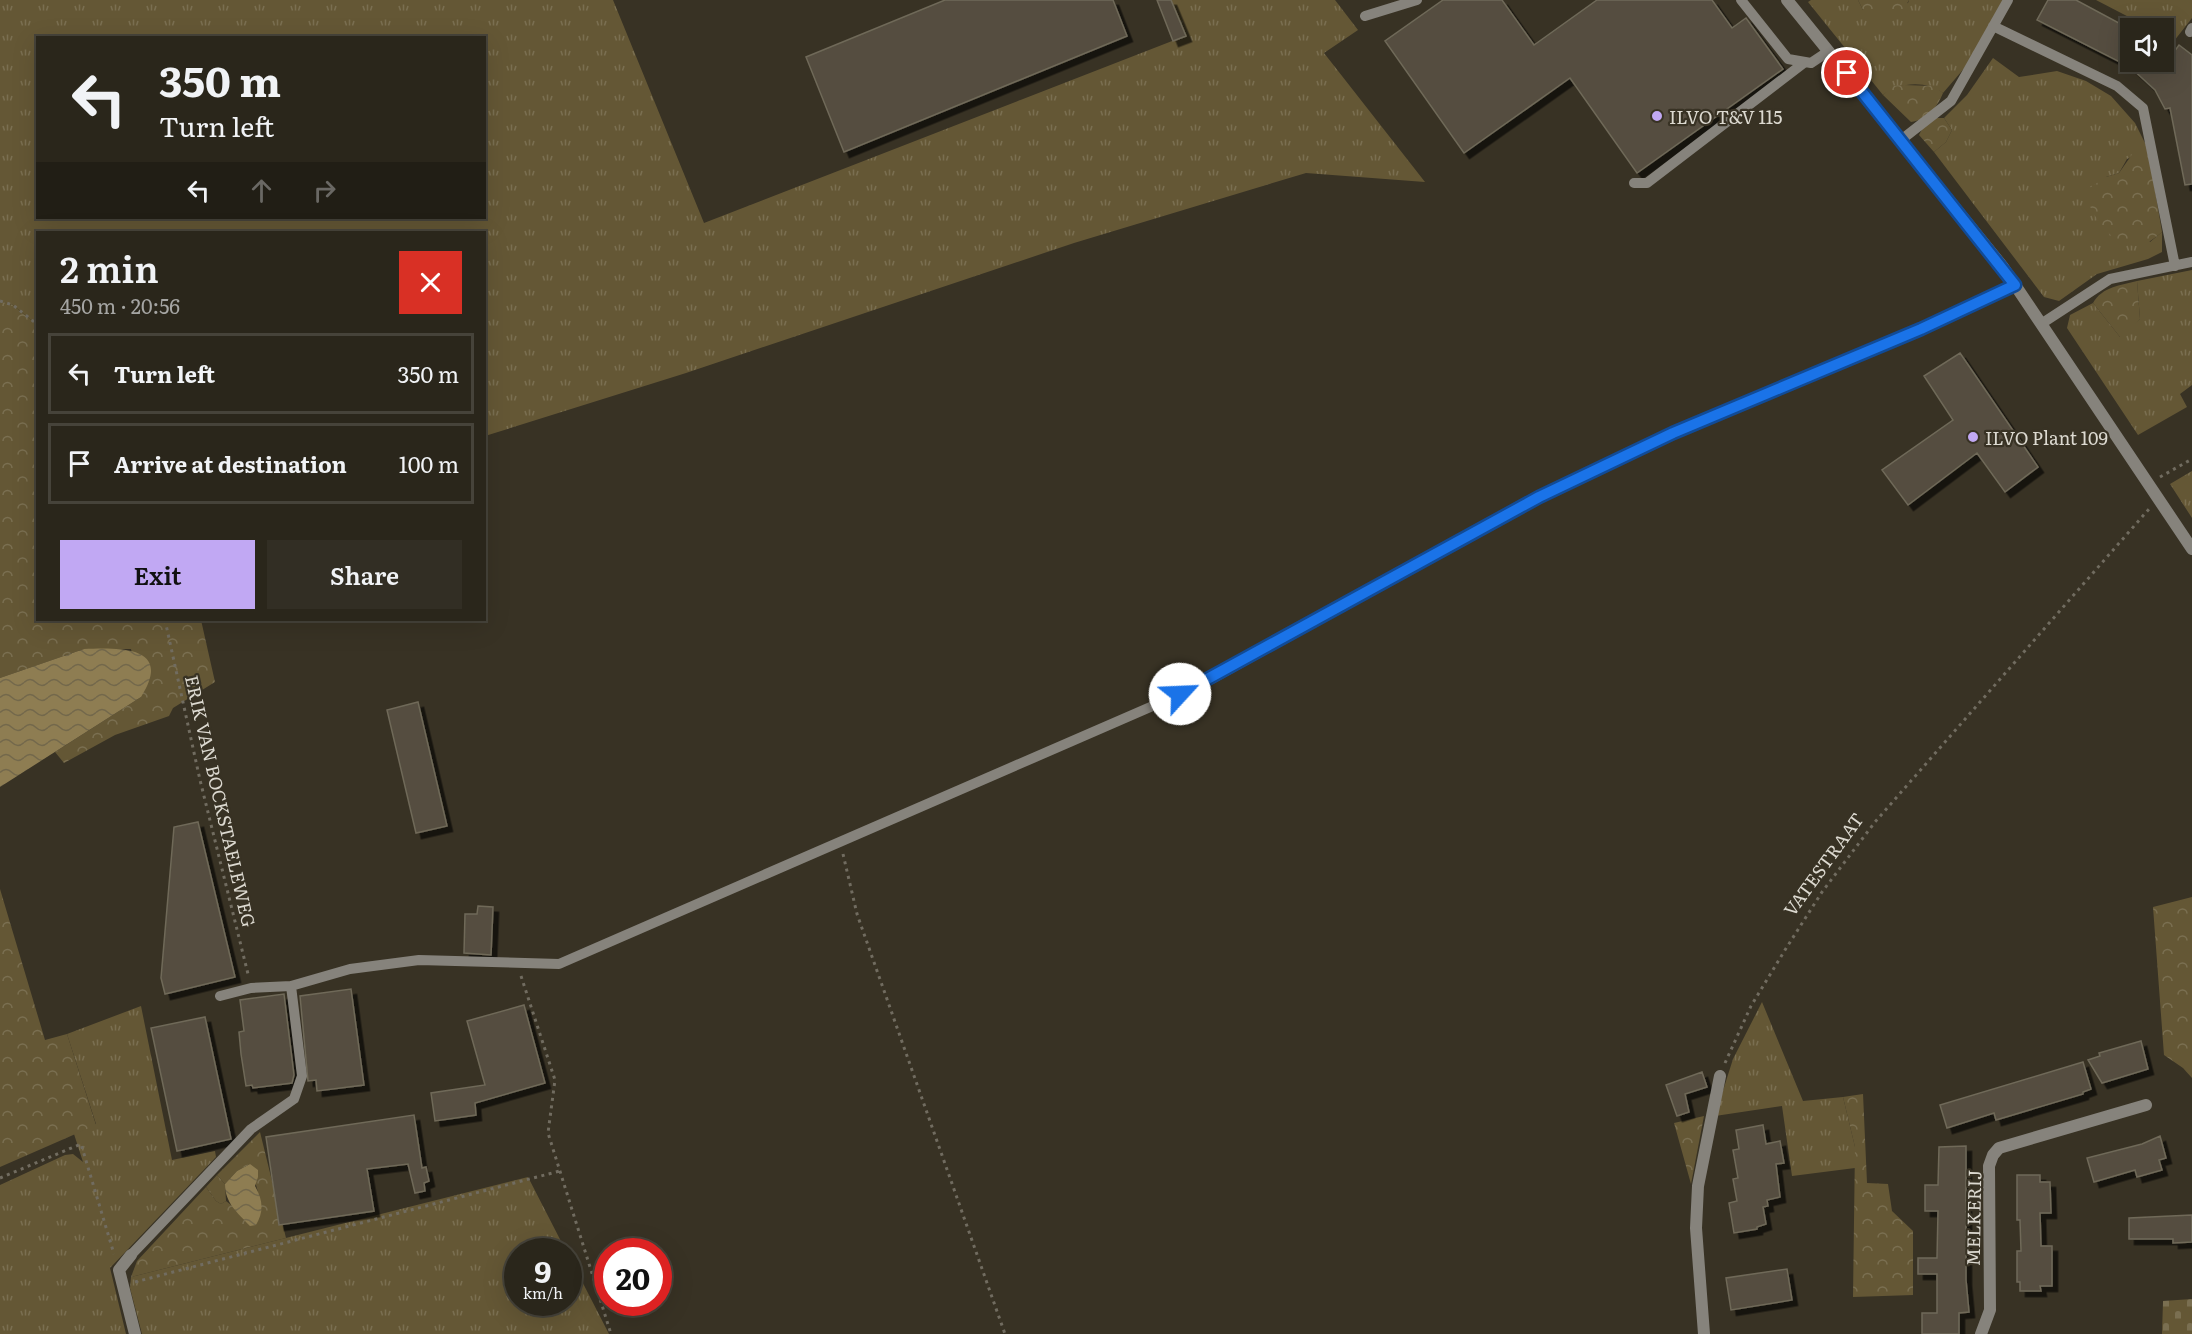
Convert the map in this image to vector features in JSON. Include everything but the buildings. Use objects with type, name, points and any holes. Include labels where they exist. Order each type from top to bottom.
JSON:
[{"type":"street","points":[[1787,0],[2015,285],[2192,549]]},
{"type":"street","points":[[1704,1334],[1696,1228],[1698,1186],[1720,1076]]},
{"type":"street","name":"MELKERIJ","points":[[1980,1334],[1990,1310],[1989,1166],[1993,1155],[1999,1148],[2146,1105]]},
{"type":"street","points":[[131,1255],[119,1270],[135,1334]]},
{"type":"lane","points":[[1365,16],[1417,0]]},
{"type":"lane","points":[[1741,0],[1788,59],[1811,63],[1829,51]]},
{"type":"lane","points":[[1901,140],[1951,101],[2008,0]]},
{"type":"lane","points":[[1994,26],[2117,86],[2143,108],[2175,266]]},
{"type":"lane","points":[[1634,183],[1647,183],[1805,62]]},
{"type":"lane","points":[[2041,324],[2110,279],[2192,262]]},
{"type":"lane","points":[[219,996],[251,988],[291,986],[350,969],[419,960],[560,964],[1201,685],[1539,497],[1673,433],[1900,338],[2015,285]]},
{"type":"lane","points":[[131,1255],[250,1129],[294,1099],[302,1076],[291,986]]},
{"type":"path","points":[[0,300],[13,305],[36,323]]},
{"type":"path","points":[[2148,484],[2192,459]]},
{"type":"path","name":"VATESTRAAT","points":[[1720,1076],[1751,1006],[1779,959],[1822,892],[1875,822],[2158,499]]},
{"type":"path","name":"ERIK VAN BOCKSTAELEWEG","points":[[165,621],[200,780],[251,988]]},
{"type":"path","points":[[840,843],[857,914],[1005,1334]]},
{"type":"path","points":[[517,964],[555,1080],[548,1133],[611,1334]]},
{"type":"path","points":[[0,1178],[81,1144],[119,1270]]},
{"type":"path","points":[[123,1285],[560,1171]]},
{"type":"green space","points":[[0,0],[613,0],[704,223],[1185,36],[1171,0],[1335,0],[1358,30],[1324,53],[1425,182],[1306,173],[1074,243],[686,373],[486,436],[486,231],[36,231],[36,324],[13,305],[0,301]]},
{"type":"green space","points":[[1811,0],[1858,0],[1863,10],[1908,3],[1909,0],[2003,0],[1967,65],[1943,93],[1929,86],[1913,84],[1896,87],[1883,95],[1808,2]]},
{"type":"green space","points":[[1858,0],[1909,0],[1903,11],[1883,17],[1863,10]]},
{"type":"green space","points":[[2096,0],[2192,0],[2192,18],[2174,41],[2174,18],[2131,18]]},
{"type":"green space","points":[[1993,58],[2019,77],[2057,71],[2086,81],[2111,96],[2135,123],[2148,149],[2127,159],[2119,173],[2106,177],[2150,242],[2162,232],[2162,252],[2148,259],[2097,274],[2059,301],[2044,297],[1934,152],[1946,142],[1952,130],[1944,118],[1967,95]]},
{"type":"green space","points":[[1893,86],[1934,86],[1943,93],[1931,112],[1922,119],[1911,122],[1883,95]]},
{"type":"green space","points":[[1936,118],[1944,118],[1952,130],[1946,142],[1934,152],[1919,135],[1922,129]]},
{"type":"green space","points":[[2148,149],[2162,232],[2145,244],[2133,246],[2124,244],[2108,233],[2091,208],[2085,191],[2106,177],[2119,173],[2133,153]]},
{"type":"green space","points":[[2192,270],[2192,385],[2180,394],[2187,407],[2138,435],[2067,328],[2070,315],[2093,303],[2120,337],[2140,319],[2137,281]]},
{"type":"green space","points":[[2137,281],[2140,319],[2124,337],[2120,337],[2093,303],[2101,293],[2107,290]]},
{"type":"green space","points":[[0,301],[13,305],[36,324],[36,621],[201,621],[215,682],[173,708],[169,716],[115,735],[64,763],[55,752],[141,697],[131,649],[84,649],[0,678]]},
{"type":"green space","points":[[2192,471],[2192,518],[2170,484]]},
{"type":"green space","points":[[0,889],[45,1040],[67,1034],[96,1125],[0,1167]]},
{"type":"green space","points":[[2192,897],[2192,1078],[2183,1068],[2164,1055],[2153,907]]},
{"type":"green space","points":[[1762,1002],[1803,1101],[1843,1097],[1855,1147],[1855,1168],[1792,1176],[1782,1106],[1715,1116],[1733,1059]]},
{"type":"green space","points":[[141,1006],[172,1160],[215,1151],[216,1157],[110,1268],[126,1334],[0,1334],[0,1185],[65,1155],[73,1154],[83,1162],[74,1134],[96,1124],[67,1034]]},
{"type":"green space","points":[[1863,1094],[1867,1183],[1888,1184],[1892,1211],[1913,1231],[1913,1295],[1853,1297],[1855,1147],[1843,1097]]},
{"type":"green space","points":[[1704,1116],[1691,1184],[1674,1123]]},
{"type":"green space","points":[[260,1132],[286,1238],[131,1277],[137,1261],[206,1187],[216,1201],[221,1204],[226,1201],[235,1208],[258,1192],[250,1164],[237,1171],[225,1184],[217,1175]]},
{"type":"green space","points":[[217,1175],[225,1184],[226,1201],[221,1204],[206,1187]]},
{"type":"green space","points":[[528,1177],[559,1238],[504,1238],[504,1316],[582,1316],[582,1281],[594,1305],[594,1316],[600,1316],[609,1334],[142,1334],[130,1288],[131,1277]]},
{"type":"green space","points":[[2192,1299],[2192,1334],[2162,1334],[2163,1301]]},
{"type":"water","points":[[84,649],[126,650],[138,653],[146,659],[151,667],[149,680],[141,697],[0,787],[0,678]]},
{"type":"water","points":[[250,1164],[258,1170],[255,1186],[262,1206],[256,1225],[250,1226],[229,1202],[225,1184],[237,1171]]},
{"type":"place","name":"ILVO T&V 115","points":[[1657,116]]},
{"type":"place","name":"ILVO Plant 109","points":[[1973,437]]},
{"type":"route","points":[[1180,694],[1201,685],[1436,552],[1539,497],[1673,433],[1921,329],[2015,285],[1847,73]]}]
